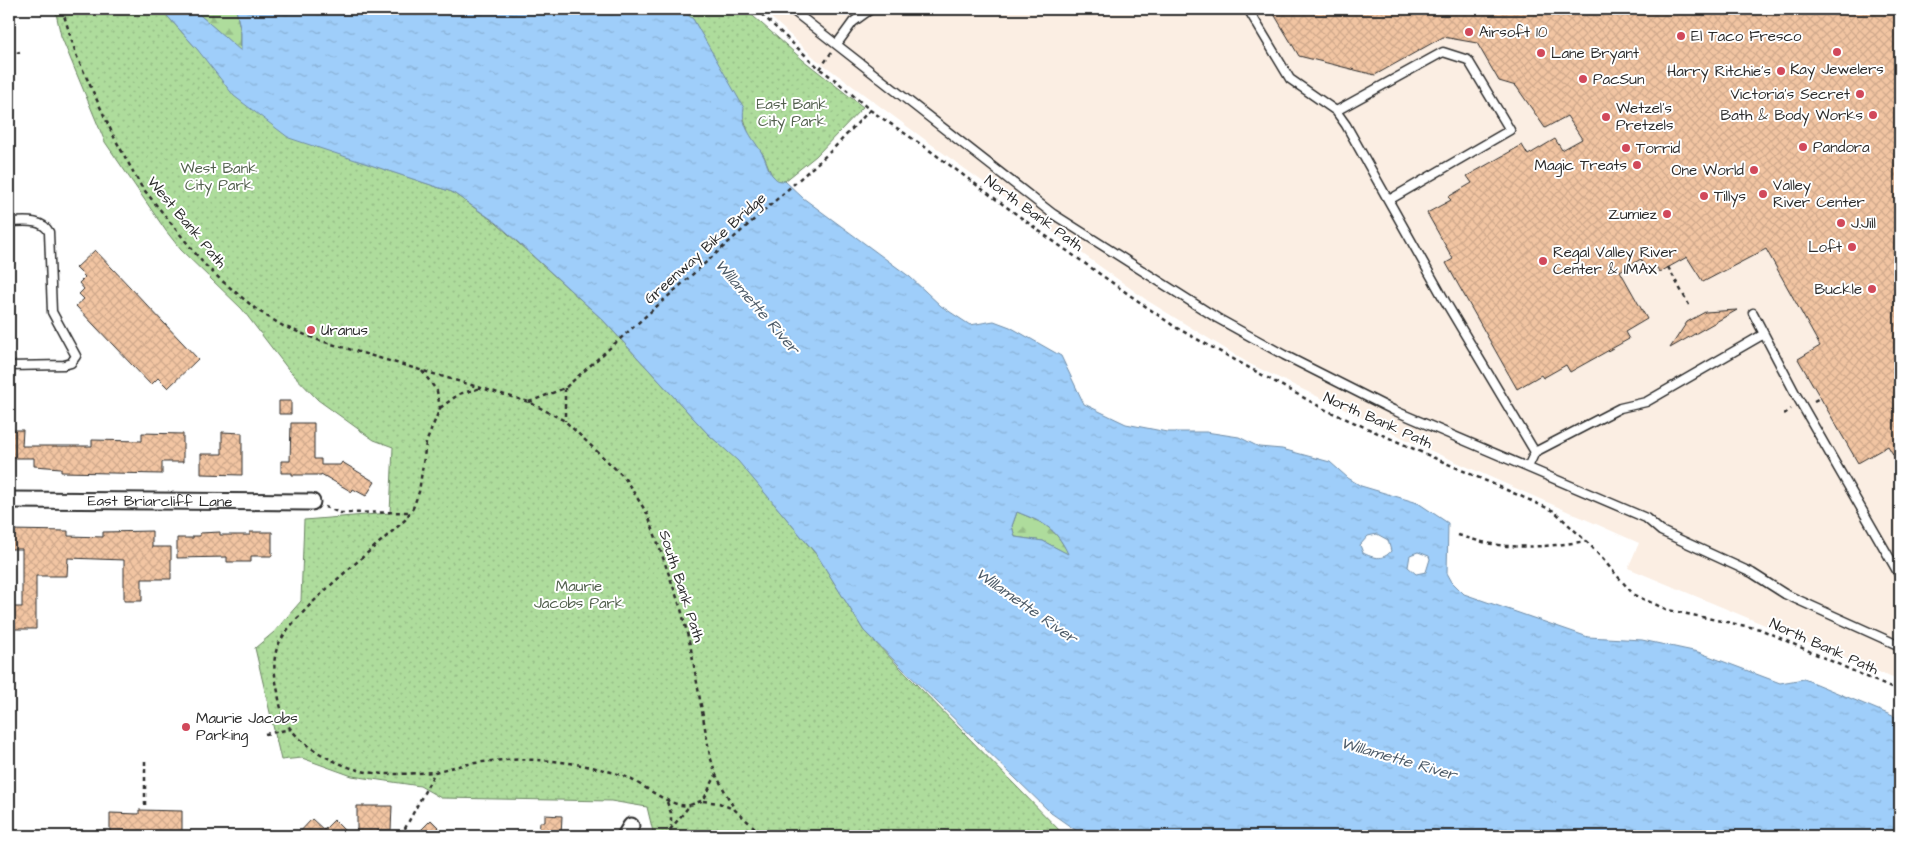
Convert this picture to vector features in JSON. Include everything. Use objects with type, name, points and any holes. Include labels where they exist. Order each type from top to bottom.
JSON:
[{"type":"street","name":"East Briarcliff Lane","points":[[9,500],[312,502]]},
{"type":"lane","points":[[791,9],[1053,214],[1217,318],[1284,355],[1393,410],[1646,518],[1661,531],[1752,572],[1786,594],[1900,646]]},
{"type":"lane","points":[[837,44],[853,22],[871,9]]},
{"type":"lane","points":[[1248,9],[1290,79],[1336,111],[1355,140],[1449,308],[1535,452]]},
{"type":"lane","points":[[1336,111],[1443,52],[1468,60],[1475,71],[1510,130],[1389,200]]},
{"type":"lane","points":[[9,222],[38,223],[49,232],[49,283],[52,312],[76,356],[71,363],[64,365],[9,366]]},
{"type":"lane","points":[[1753,313],[1795,394],[1899,572]]},
{"type":"lane","points":[[1528,467],[1535,452],[1620,408],[1646,402],[1764,334]]},
{"type":"path","name":"West Bank Path","points":[[62,9],[77,57],[114,137],[141,186],[204,264],[257,310],[283,326],[318,340],[529,402]]},
{"type":"path","name":"North Bank Path","points":[[756,9],[820,69],[870,110],[925,147],[1046,236],[1175,327],[1326,410],[1554,511],[1586,541],[1634,596],[1668,610],[1760,629],[1900,692]]},
{"type":"path","points":[[820,69],[837,44]]},
{"type":"path","points":[[9,55],[20,52]]},
{"type":"path","name":"Greenway Bike Bridge","points":[[529,402],[565,388],[831,150],[870,110]]},
{"type":"path","points":[[1668,266],[1689,305]]},
{"type":"path","points":[[421,370],[437,391],[440,408],[426,444],[419,492],[410,512],[405,520],[323,592],[294,622],[282,638],[277,649],[273,667],[284,719],[291,729],[314,751],[352,769],[368,772],[396,774],[435,772],[473,763],[522,760],[565,762],[623,775],[652,790],[666,800],[683,806],[701,801],[719,803],[736,810]]},
{"type":"path","points":[[440,408],[459,394],[483,388]]},
{"type":"path","points":[[565,388],[566,421]]},
{"type":"path","name":"South Bank Path","points":[[529,402],[566,421],[624,477],[648,515],[681,608],[691,649],[710,756],[716,775],[736,810],[755,828],[769,836]]},
{"type":"path","points":[[312,502],[340,513],[410,512]]},
{"type":"path","points":[[1458,535],[1491,544],[1522,546],[1586,541]]},
{"type":"path","points":[[265,734],[291,729]]},
{"type":"path","points":[[145,761],[145,806]]},
{"type":"path","points":[[401,836],[435,772]]},
{"type":"path","points":[[701,801],[711,788],[716,775]]},
{"type":"path","points":[[666,800],[671,817],[670,828]]},
{"type":"path","points":[[665,836],[690,805]]},
{"type":"path","points":[[750,836],[755,828]]},
{"type":"shaded area","name":"Valley River Center","points":[[762,9],[1900,9],[1900,681],[1628,568],[1639,543],[1418,445],[1250,364],[1148,301],[950,158],[816,59]]},
{"type":"green space","name":"Maurie Jacobs Park","points":[[55,9],[161,9],[197,49],[333,152],[452,192],[496,223],[602,319],[708,434],[739,461],[819,558],[864,631],[1065,836],[654,836],[647,807],[611,801],[441,798],[420,786],[352,776],[302,758],[281,760],[255,648],[274,632],[301,601],[304,520],[390,513],[393,447],[374,440],[318,400],[288,369],[242,309],[181,250],[166,231],[105,142],[61,36]]},
{"type":"green space","points":[[193,9],[236,9],[241,33],[241,52]]},
{"type":"green space","name":"East Bank City Park","points":[[680,9],[745,9],[803,60],[863,107],[816,156],[785,181],[778,181],[772,176],[764,156],[749,135],[743,115],[693,19]]},
{"type":"green space","points":[[1017,512],[1035,519],[1048,527],[1059,538],[1069,555],[1043,541],[1015,537],[1012,526]]},
{"type":"water","name":"Willamette River","points":[[161,9],[193,9],[241,51],[241,33],[236,9],[680,9],[693,19],[744,108],[743,115],[746,127],[775,178],[785,181],[803,198],[910,277],[941,306],[970,325],[994,321],[1010,327],[1061,356],[1084,404],[1126,424],[1167,432],[1206,432],[1239,437],[1259,447],[1282,449],[1330,462],[1348,478],[1361,486],[1418,503],[1448,523],[1447,573],[1452,582],[1464,594],[1588,637],[1642,640],[1698,652],[1780,683],[1804,679],[1900,719],[1900,836],[1084,836],[1051,813],[864,631],[817,555],[738,461],[708,434],[603,320],[497,223],[452,192],[289,138],[234,96],[197,49]],"holes":[[[1017,512],[1034,519],[1053,531],[1068,554],[1043,541],[1015,537],[1012,526]],[[1377,534],[1388,540],[1391,551],[1385,556],[1378,558],[1363,553],[1360,545],[1368,536]],[[1418,552],[1429,556],[1430,559],[1426,572],[1416,574],[1408,567],[1410,555]]]},
{"type":"building","name":"Valley River Center","points":[[1271,9],[1900,9],[1900,466],[1888,446],[1858,463],[1798,359],[1820,346],[1766,249],[1703,282],[1687,257],[1660,272],[1656,267],[1647,271],[1641,259],[1620,271],[1647,319],[1625,332],[1629,339],[1570,372],[1566,365],[1543,378],[1541,375],[1517,389],[1446,263],[1453,259],[1427,213],[1451,200],[1448,197],[1472,183],[1467,176],[1522,145],[1528,155],[1555,139],[1562,150],[1582,139],[1567,116],[1545,128],[1516,86],[1499,81],[1477,43],[1443,37],[1375,75],[1299,56]]},
{"type":"building","points":[[95,250],[198,359],[168,388],[158,378],[151,385],[76,306],[84,299],[79,294],[84,289],[79,283],[85,277],[76,268]]},
{"type":"building","points":[[1737,310],[1670,348],[1687,322],[1705,312]]},
{"type":"building","points":[[279,401],[291,401],[291,414],[279,414]]},
{"type":"building","points":[[291,423],[314,423],[314,459],[321,459],[321,465],[340,465],[342,462],[375,482],[366,496],[353,489],[352,492],[321,474],[292,475],[292,473],[281,473],[281,461],[290,461]]},
{"type":"building","points":[[9,430],[23,430],[22,446],[92,446],[92,440],[142,441],[142,433],[183,434],[183,462],[162,462],[162,474],[61,472],[61,468],[34,466],[34,458],[9,458]]},
{"type":"building","points":[[222,432],[242,433],[242,475],[201,474],[201,454],[222,454]]},
{"type":"building","points":[[9,530],[68,531],[68,536],[103,537],[103,532],[152,531],[152,547],[171,547],[171,579],[142,579],[142,601],[124,601],[124,560],[68,558],[67,576],[36,576],[36,629],[9,629],[9,607],[22,607],[22,549],[9,549]]},
{"type":"building","points":[[220,532],[220,535],[250,535],[250,532],[272,532],[272,556],[251,556],[251,562],[227,562],[227,557],[177,558],[177,538],[193,538],[193,536],[200,536],[200,533]]},
{"type":"building","points":[[357,806],[392,806],[391,830],[378,830],[378,834],[357,834]]},
{"type":"building","points":[[139,810],[182,811],[182,836],[110,836],[110,813],[139,814]]},
{"type":"building","points":[[545,815],[562,816],[561,836],[539,836],[540,822],[545,822]]},
{"type":"building","points":[[312,819],[324,830],[334,820],[350,836],[296,836]]},
{"type":"building","points":[[431,820],[447,836],[415,836]]},
{"type":"place","name":"Airsoft 10","points":[[1469,32]]},
{"type":"place","name":"El Taco Fresco","points":[[1681,36]]},
{"type":"place","name":"Kay Jewelers","points":[[1837,52]]},
{"type":"place","name":"Lane Bryant","points":[[1541,53]]},
{"type":"place","name":"Harry Ritchie's","points":[[1781,71]]},
{"type":"place","name":"PacSun","points":[[1583,79]]},
{"type":"place","name":"Victoria's Secret","points":[[1860,94]]},
{"type":"place","name":"Bath & Body Works","points":[[1873,115]]},
{"type":"place","name":"Wetzel's Pretzels","points":[[1606,117]]},
{"type":"place","name":"Pandora","points":[[1803,147]]},
{"type":"place","name":"Torrid","points":[[1626,148]]},
{"type":"place","name":"Magic Treats","points":[[1637,165]]},
{"type":"place","name":"One World","points":[[1754,170]]},
{"type":"place","name":"Valley River Center","points":[[1763,194]]},
{"type":"place","name":"Tillys","points":[[1704,196]]},
{"type":"place","name":"Zumiez","points":[[1667,214]]},
{"type":"place","name":"J.Jill","points":[[1841,223]]},
{"type":"place","name":"Loft","points":[[1852,247]]},
{"type":"place","name":"Regal Valley River Center & IMAX","points":[[1543,261]]},
{"type":"place","name":"Buckle","points":[[1872,289]]},
{"type":"place","name":"Uranus","points":[[311,330]]},
{"type":"place","name":"Maurie Jacobs Parking","points":[[186,727]]},
{"type":"park label","name":"West Bank City Park","points":[[219,176]]}]
